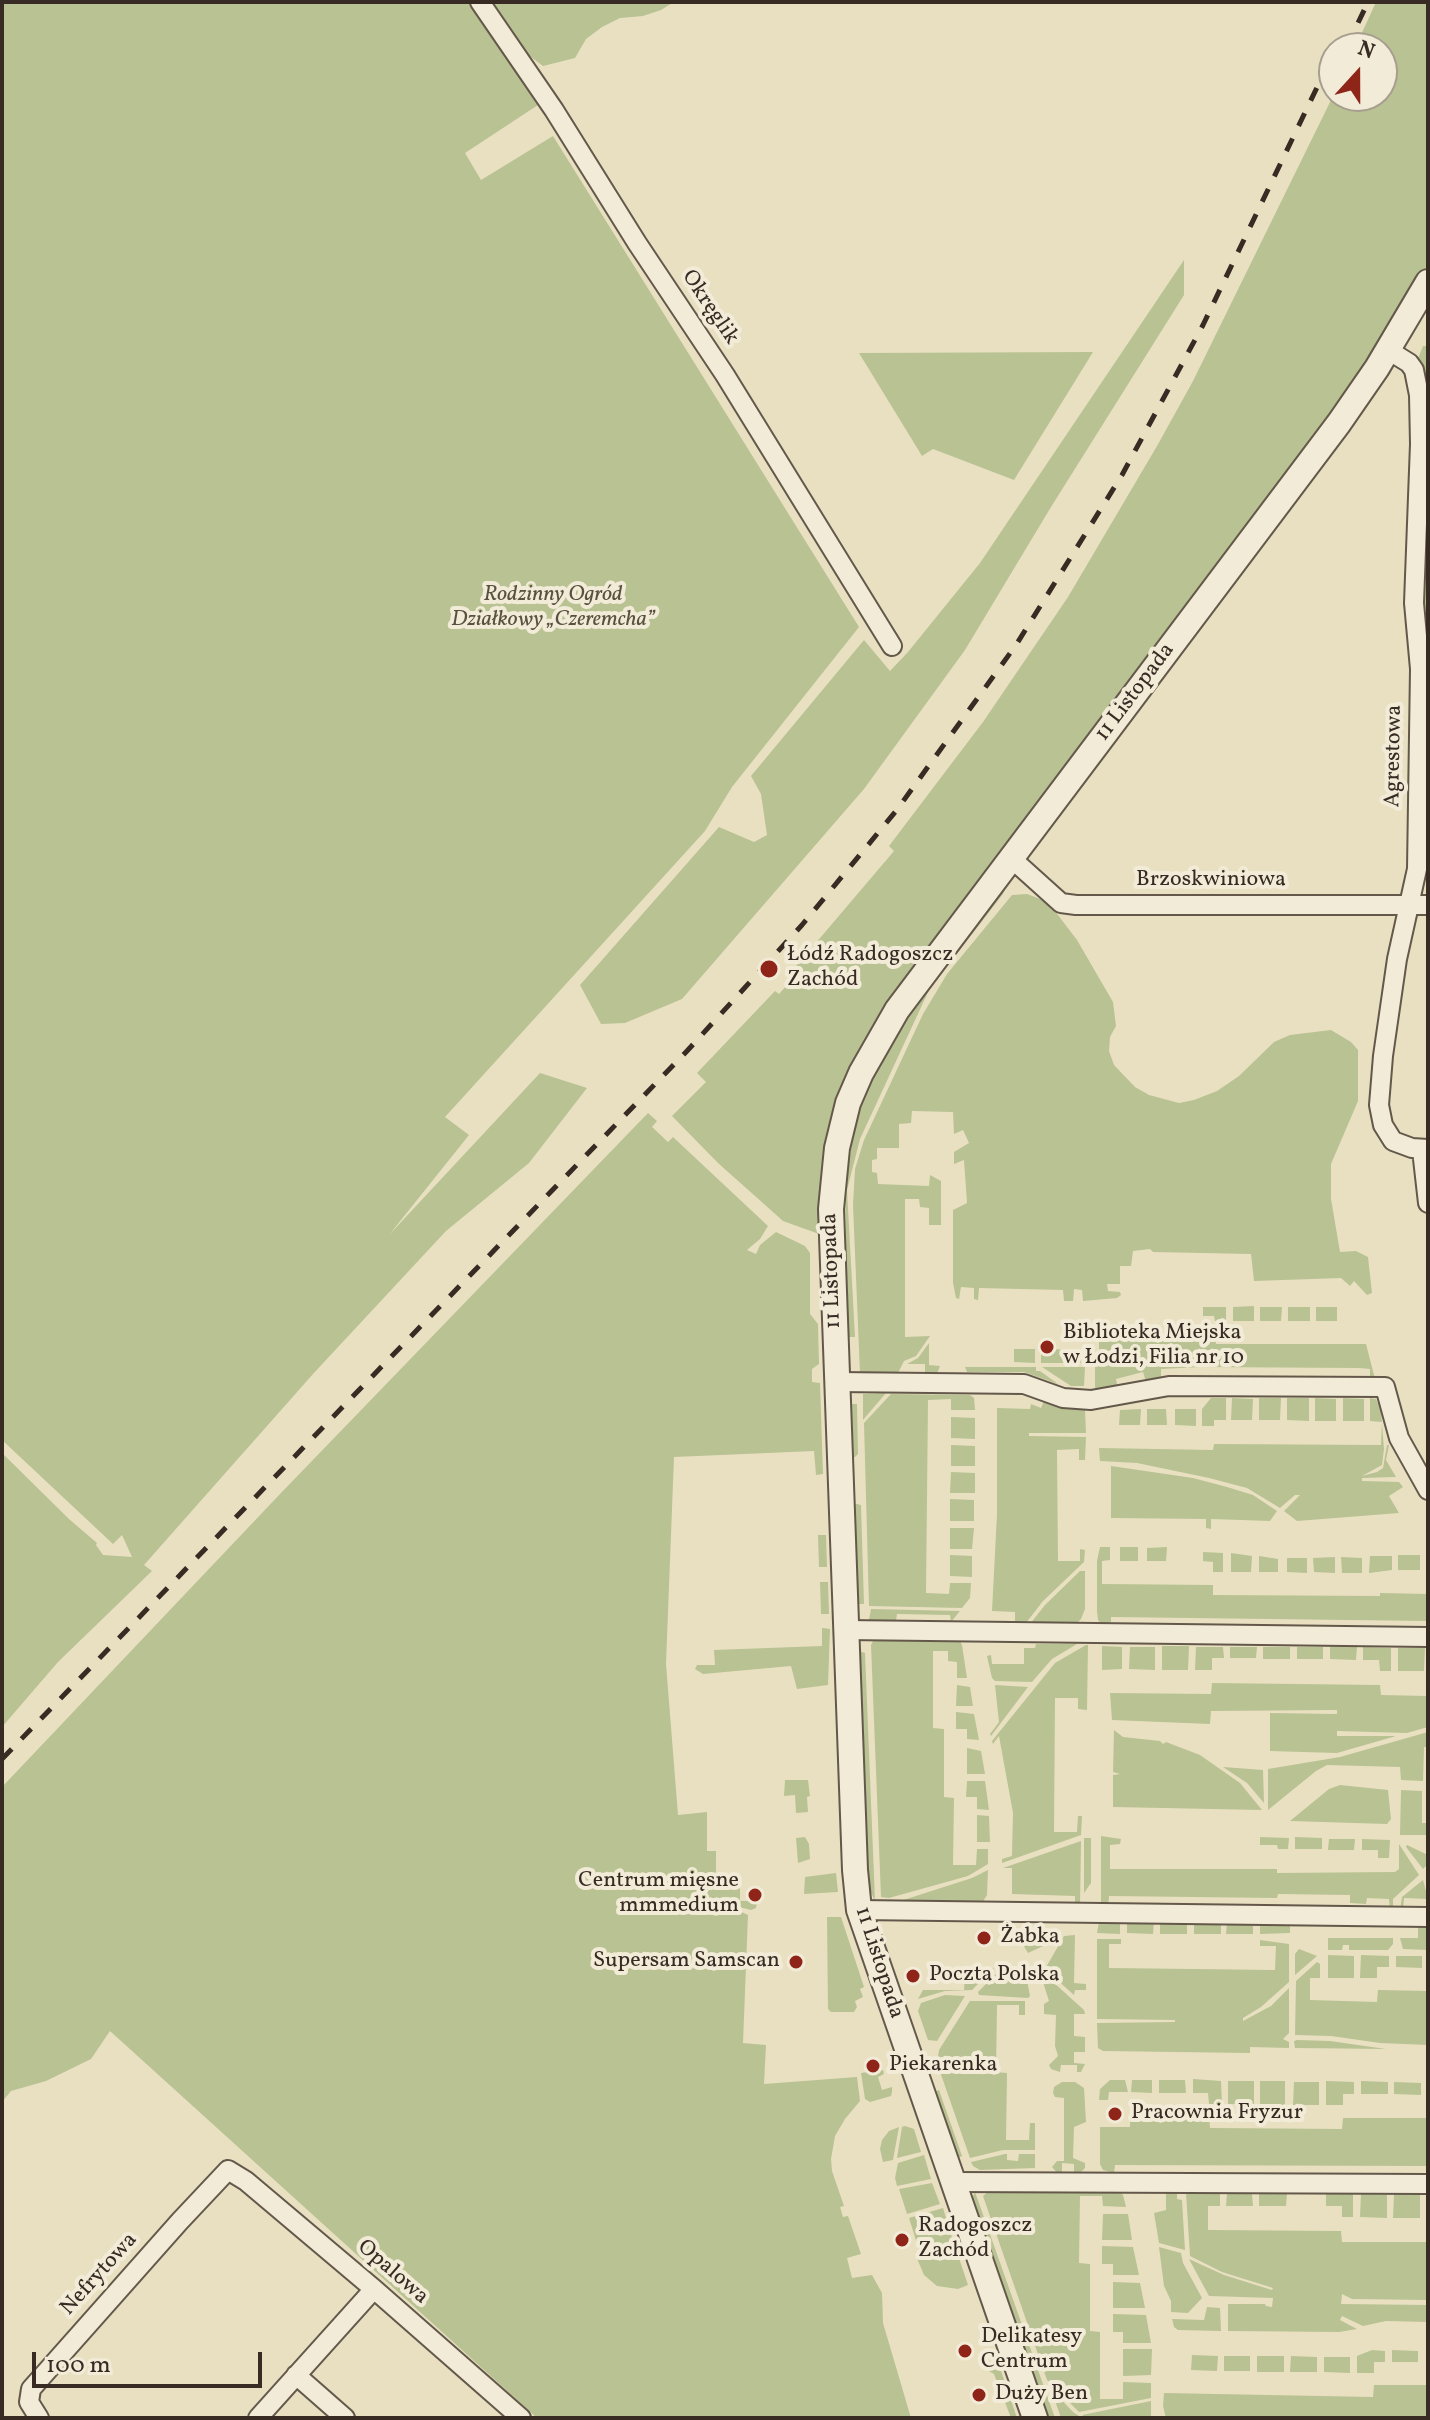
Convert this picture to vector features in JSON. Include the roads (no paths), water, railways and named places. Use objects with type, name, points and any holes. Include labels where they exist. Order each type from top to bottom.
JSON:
[{"type":"street","name":"Okręglik","points":[[480,2],[554,110],[725,375],[892,646]]},
{"type":"street","name":"11 Listopada","points":[[1035,2418],[859,1910],[831,1188],[838,1142],[848,1103],[883,1030],[1325,441],[1388,350],[1428,282]]},
{"type":"street","name":"Agrestowa","points":[[1388,350],[1409,363],[1414,370],[1419,395],[1414,603],[1424,668],[1419,905],[1397,959],[1379,1105],[1390,1139],[1397,1144],[1425,1150]]},
{"type":"street","name":"Brzoskwiniowa","points":[[1011,858],[1061,903],[1076,905],[1419,905]]},
{"type":"street","points":[[1425,1150],[1428,1203]]},
{"type":"street","points":[[837,1382],[1024,1384],[1063,1398],[1091,1400],[1169,1386],[1385,1387],[1399,1438],[1428,1490]]},
{"type":"street","points":[[846,1630],[1428,1637]]},
{"type":"street","points":[[859,1910],[1428,1917]]},
{"type":"street","name":"Opalowa","points":[[228,2170],[374,2289],[521,2418]]},
{"type":"street","name":"Nefrytowa","points":[[39,2418],[29,2402],[31,2389],[228,2170]]},
{"type":"street","points":[[952,2182],[1428,2184]]},
{"type":"street","points":[[258,2418],[374,2289]]},
{"type":"street","points":[[296,2375],[345,2418]]},
{"type":"railway","points":[[1354,32],[1368,2]]},
{"type":"railway","points":[[2,1759],[687,1051],[802,925],[896,811],[1016,645],[1122,475],[1203,325],[1318,85]]},
{"type":"place","name":"Łódź Radogoszcz Zachód","points":[[769,969]]},
{"type":"place","name":"Biblioteka Miejska w Łodzi, Filia nr 10","points":[[1047,1347]]},
{"type":"place","name":"Centrum mięsne mmmedium","points":[[755,1895]]},
{"type":"place","name":"Żabka","points":[[984,1938]]},
{"type":"place","name":"Supersam Samscan","points":[[796,1962]]},
{"type":"place","name":"Poczta Polska","points":[[913,1976]]},
{"type":"place","name":"Piekarenka","points":[[873,2066]]},
{"type":"place","name":"Pracownia Fryzur","points":[[1115,2114]]},
{"type":"place","name":"Radogoszcz Zachód","points":[[902,2240]]},
{"type":"place","name":"Delikatesy Centrum","points":[[965,2351]]},
{"type":"place","name":"Duży Ben","points":[[979,2395]]},
{"type":"park label","name":"Rodzinny Ogród Działkowy „Czeremcha”","points":[[553,608]]}]
